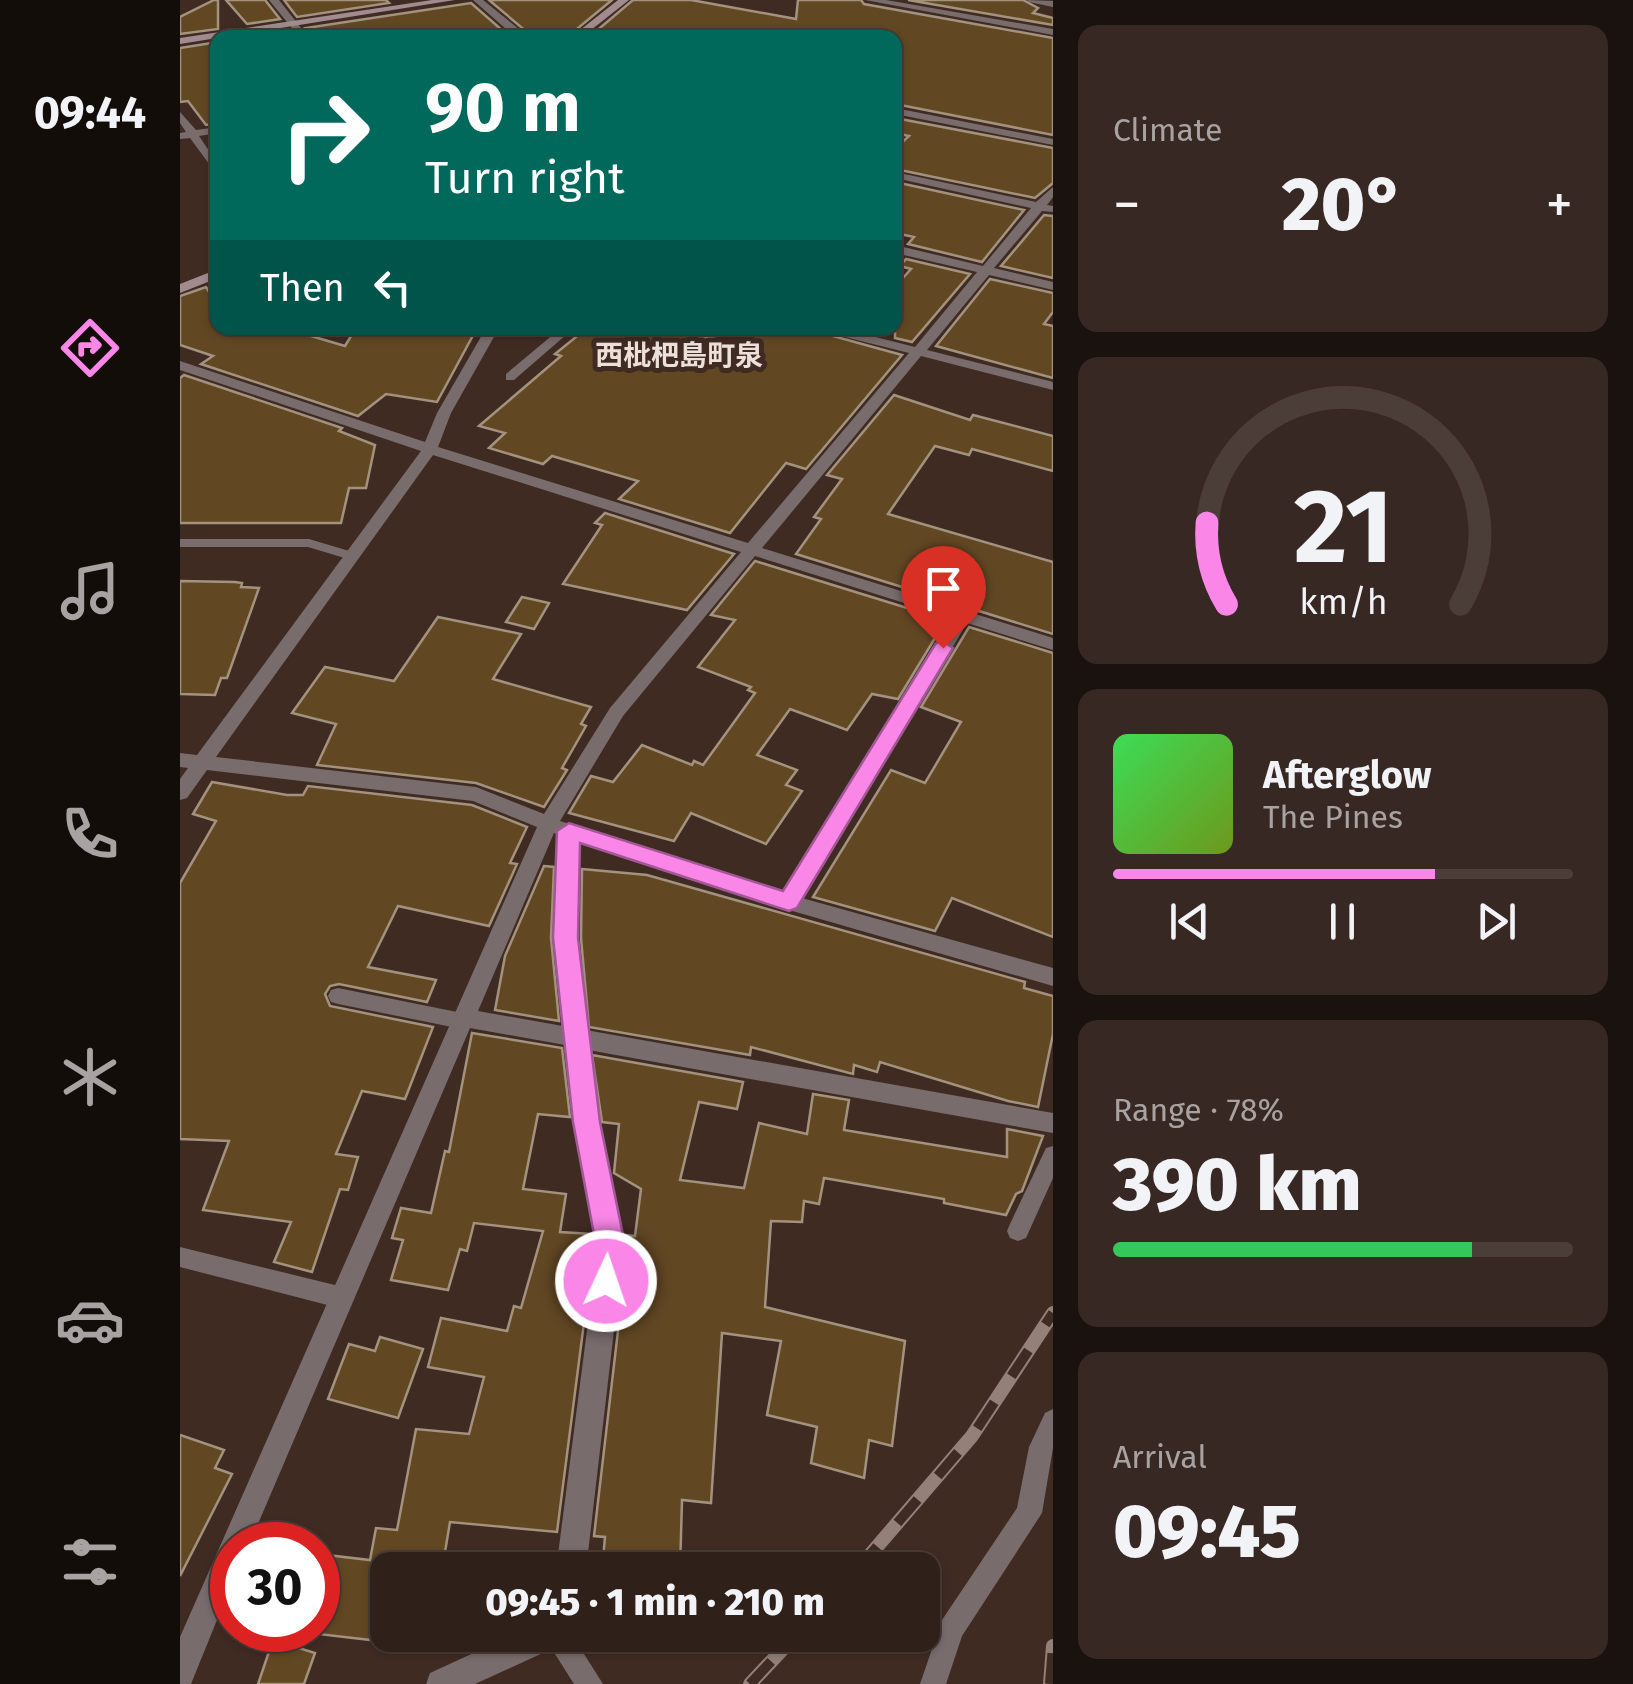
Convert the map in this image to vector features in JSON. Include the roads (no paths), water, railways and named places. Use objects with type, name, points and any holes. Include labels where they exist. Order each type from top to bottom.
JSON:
[{"type":"street","points":[[274,0],[299,30]]},
{"type":"street","points":[[253,30],[450,0]]},
{"type":"street","points":[[478,0],[512,30]]},
{"type":"street","points":[[585,30],[624,0]]},
{"type":"street","points":[[870,0],[976,14],[1053,32]]},
{"type":"street","points":[[1032,0],[1053,4]]},
{"type":"street","points":[[180,41],[210,36]]},
{"type":"street","points":[[902,112],[1053,142]]},
{"type":"street","points":[[180,116],[186,135],[210,164]]},
{"type":"street","points":[[902,176],[1046,208]]},
{"type":"street","points":[[244,1522],[463,1019],[616,712],[986,271],[1046,208],[1053,190]]},
{"type":"street","points":[[902,251],[1053,286]]},
{"type":"street","points":[[180,289],[210,276]]},
{"type":"street","points":[[180,793],[190,761],[430,449],[444,414],[489,335]]},
{"type":"street","points":[[854,335],[1053,386]]},
{"type":"street","points":[[180,365],[430,449],[1053,644]]},
{"type":"street","points":[[789,902],[962,616]]},
{"type":"street","points":[[190,761],[476,794],[558,828],[789,902],[1053,977]]},
{"type":"street","points":[[558,828],[586,1122],[611,1245],[573,1552]]},
{"type":"street","points":[[463,1019],[1053,1123]]},
{"type":"street","points":[[180,1674],[210,1603]]},
{"type":"street","points":[[441,1684],[510,1652]]},
{"type":"lane","points":[[510,378],[560,335]]},
{"type":"lane","points":[[180,543],[309,543],[351,556]]},
{"type":"lane","points":[[338,996],[463,1019]]},
{"type":"lane","points":[[1018,1231],[1053,1155]]},
{"type":"lane","points":[[180,1257],[339,1297]]},
{"type":"lane","points":[[933,1684],[951,1629],[1028,1513],[1041,1447],[1053,1421]]},
{"type":"lane","points":[[568,1652],[590,1684]]},
{"type":"railway","points":[[872,1552],[972,1436],[1053,1313]]},
{"type":"railway","points":[[1050,1684],[1053,1646]]},
{"type":"railway","points":[[750,1684],[780,1652]]},
{"type":"district","name":"西枇杷島町泉","points":[[679,355]]}]
